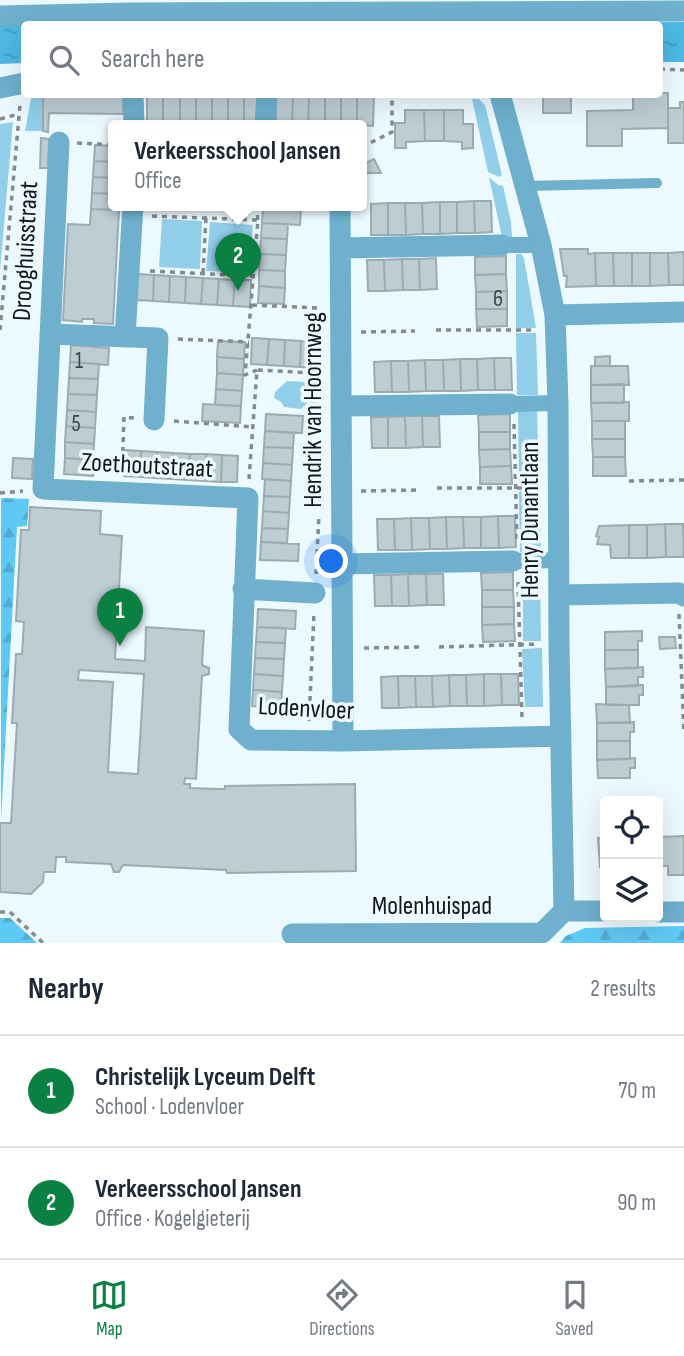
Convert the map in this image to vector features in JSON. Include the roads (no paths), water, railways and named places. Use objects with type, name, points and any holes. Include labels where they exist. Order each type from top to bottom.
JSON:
[{"type":"street","points":[[0,16],[231,7],[684,11]]},
{"type":"street","points":[[0,88],[21,83]]},
{"type":"street","points":[[133,98],[134,120]]},
{"type":"street","points":[[265,120],[267,98]]},
{"type":"street","name":"Henry Dunantlaan","points":[[501,98],[541,245],[555,323],[564,911]]},
{"type":"street","name":"Drooghuisstraat","points":[[43,489],[59,142]]},
{"type":"street","points":[[125,337],[133,211]]},
{"type":"street","name":"Hendrik van Hoornweg","points":[[340,211],[343,741]]},
{"type":"street","points":[[340,248],[541,245]]},
{"type":"street","points":[[555,323],[684,312]]},
{"type":"street","points":[[50,334],[158,338],[154,419]]},
{"type":"street","points":[[341,406],[558,403]]},
{"type":"street","name":"Zoethoutstraat","points":[[43,489],[248,498]]},
{"type":"street","name":"Lodenvloer","points":[[248,498],[239,729],[251,740],[343,741],[561,736]]},
{"type":"street","points":[[342,564],[559,560]]},
{"type":"street","points":[[243,589],[315,593]]},
{"type":"street","points":[[559,595],[681,594]]},
{"type":"street","points":[[564,911],[600,912]]},
{"type":"street","name":"Molenhuispad","points":[[292,934],[542,938],[564,911]]},
{"type":"street","points":[[663,912],[684,912]]},
{"type":"lane","points":[[526,186],[657,183]]},
{"type":"water","points":[[663,22],[684,22],[684,62],[663,62]]},
{"type":"water","points":[[0,26],[21,26],[21,63],[0,64]]},
{"type":"place","name":"Verkeersschool Jansen","points":[[238,291]]},
{"type":"place","name":"Christelijk Lyceum Delft","points":[[120,646]]}]
